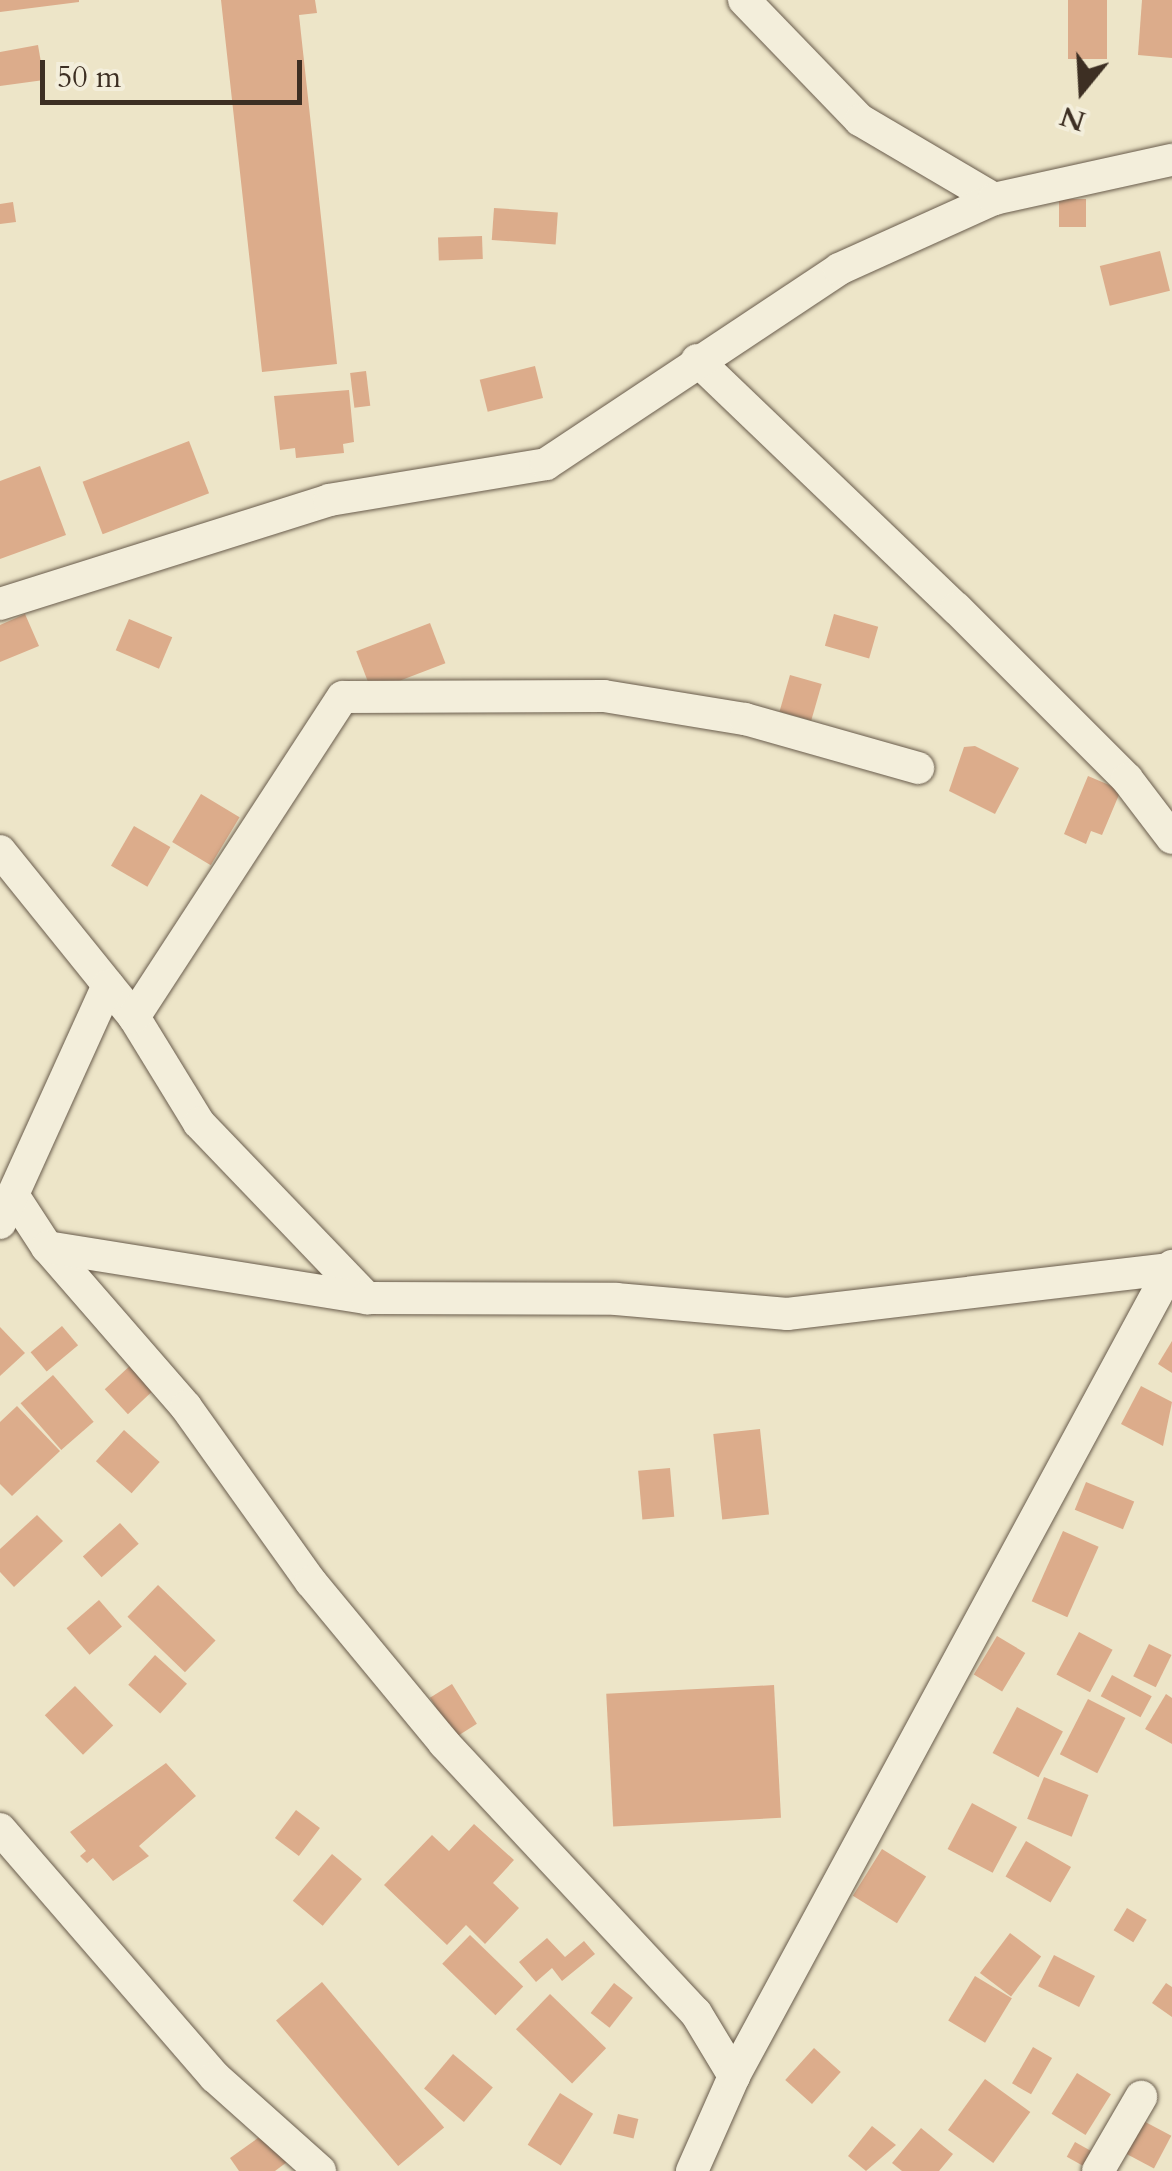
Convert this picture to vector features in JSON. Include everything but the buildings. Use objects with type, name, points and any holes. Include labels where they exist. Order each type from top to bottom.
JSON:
[{"type":"street","points":[[744,0],[860,120],[994,199]]},
{"type":"street","points":[[0,604],[329,500],[546,464],[839,269],[994,199],[1172,160]]},
{"type":"street","points":[[697,360],[969,621],[1127,780],[1172,838]]},
{"type":"street","points":[[134,1017],[344,698],[604,696],[745,720],[918,768]]},
{"type":"street","points":[[0,851],[134,1017],[220,1148],[367,1298]]},
{"type":"street","points":[[108,985],[8,1211],[47,1247],[186,1407],[311,1582],[444,1743],[696,2014],[734,2076]]},
{"type":"street","points":[[47,1247],[367,1298],[616,1299],[788,1314],[1171,1268]]},
{"type":"street","points":[[692,2171],[734,2076],[1171,1268]]},
{"type":"street","points":[[0,1830],[215,2077],[320,2171]]},
{"type":"street","points":[[1098,2171],[1141,2097]]}]
